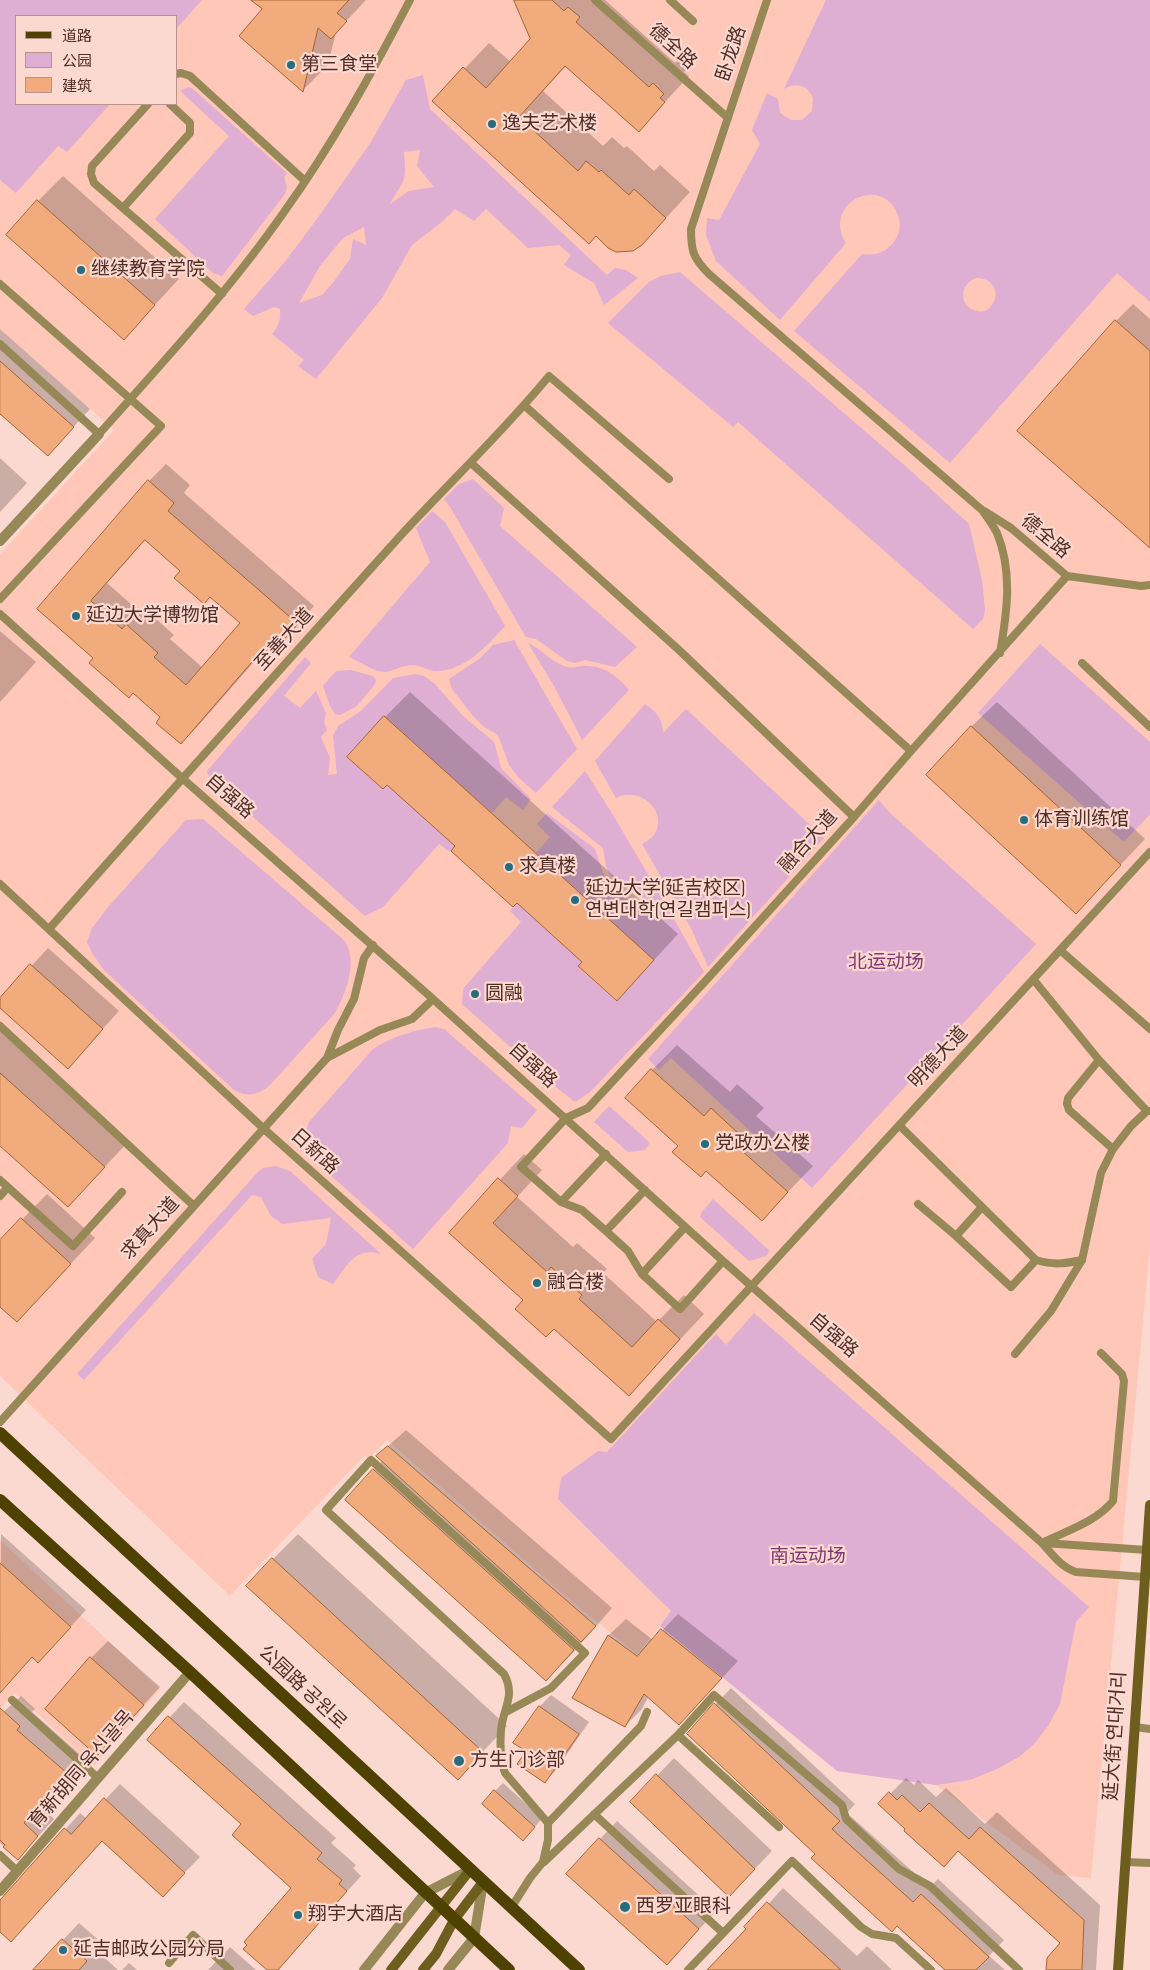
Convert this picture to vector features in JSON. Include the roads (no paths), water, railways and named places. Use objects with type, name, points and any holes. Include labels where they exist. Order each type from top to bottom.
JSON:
[{"type":"main road","name":"公园路 공원로","points":[[0,1433],[579,1970]]},
{"type":"main road","points":[[0,1500],[190,1672],[509,1970]]},
{"type":"main road","name":"延大街 연대거리","points":[[1118,1970],[1150,1512]]},
{"type":"main road","points":[[391,1970],[470,1870]]},
{"type":"main road","points":[[423,1970],[436,1954],[454,1920],[483,1882]]},
{"type":"street","points":[[0,541],[99,434]]},
{"type":"street","name":"育新胡同 육신골목","points":[[0,1890],[190,1672]]},
{"type":"street","points":[[364,1970],[425,1893],[470,1870]]},
{"type":"street","points":[[448,1970],[474,1938],[483,1882]]},
{"type":"lane","points":[[0,344],[99,434],[222,294],[257,249],[338,130],[410,0]]},
{"type":"lane","name":"德全路","points":[[595,0],[728,118]]},
{"type":"lane","points":[[670,0],[693,21]]},
{"type":"lane","name":"卧龙路","points":[[767,0],[691,229],[692,253],[709,274],[982,510]]},
{"type":"lane","points":[[178,73],[181,72],[190,76],[305,181]]},
{"type":"lane","points":[[147,105],[92,166],[91,174],[94,183],[222,294]]},
{"type":"lane","points":[[123,208],[190,133],[190,124],[171,105]]},
{"type":"lane","points":[[0,284],[161,426],[0,599]]},
{"type":"lane","name":"至善大道","points":[[49,929],[182,778],[434,500],[524,406],[549,376],[668,479]]},
{"type":"lane","points":[[524,406],[910,751]]},
{"type":"lane","points":[[471,463],[679,650],[854,817]]},
{"type":"lane","points":[[982,510],[996,532],[1005,559],[1008,590],[1007,614],[1000,653]]},
{"type":"lane","name":"德全路","points":[[982,510],[1011,528],[1067,576],[1141,586],[1150,584]]},
{"type":"lane","name":"融合大道","points":[[566,1118],[588,1108],[854,817],[910,751],[1000,653],[1067,576]]},
{"type":"lane","points":[[1141,586],[1150,591]]},
{"type":"lane","name":"自强路","points":[[0,614],[182,778],[373,945],[751,1286],[1042,1543],[1068,1569],[1076,1572],[1145,1577]]},
{"type":"lane","points":[[1082,663],[1150,727]]},
{"type":"lane","name":"明德大道","points":[[611,1439],[1150,852]]},
{"type":"lane","name":"日新路","points":[[0,884],[263,1128],[611,1439]]},
{"type":"lane","points":[[327,1058],[338,1030],[354,999],[364,958],[373,945]]},
{"type":"lane","points":[[1060,950],[1150,1029]]},
{"type":"lane","points":[[1015,1354],[1051,1311],[1082,1260],[1100,1173],[1113,1149],[1131,1126],[1148,1111],[1099,1060],[1033,979]]},
{"type":"lane","points":[[327,1058],[380,1030],[412,1019],[433,999]]},
{"type":"lane","points":[[0,1026],[194,1206]]},
{"type":"lane","name":"求真大道","points":[[0,1422],[327,1058]]},
{"type":"lane","points":[[1099,1060],[1068,1098],[1067,1104],[1069,1110],[1113,1149]]},
{"type":"lane","points":[[566,1118],[521,1167],[561,1202],[582,1210],[606,1231],[628,1251],[642,1274],[680,1309],[723,1260]]},
{"type":"lane","points":[[899,1125],[1036,1260],[1051,1264],[1064,1264],[1082,1260]]},
{"type":"lane","points":[[561,1202],[606,1154]]},
{"type":"lane","points":[[0,1180],[73,1246],[122,1192]]},
{"type":"lane","points":[[0,1196],[8,1187]]},
{"type":"lane","points":[[606,1231],[645,1190]]},
{"type":"lane","points":[[918,1204],[1012,1287],[1036,1260]]},
{"type":"lane","points":[[956,1236],[982,1207]]},
{"type":"lane","points":[[642,1274],[685,1226]]},
{"type":"lane","points":[[1042,1543],[1093,1518],[1105,1510],[1112,1501],[1124,1381],[1122,1374],[1102,1353]]},
{"type":"lane","points":[[506,1712],[551,1688],[585,1654],[371,1460],[326,1510],[504,1674],[510,1692],[501,1730],[501,1763],[505,1773],[548,1823],[548,1840],[543,1862]]},
{"type":"lane","points":[[1042,1543],[1147,1550]]},
{"type":"lane","points":[[511,1908],[530,1878],[543,1862],[678,1735],[714,1695],[842,1804],[846,1819],[900,1870],[930,1886],[1019,1970]]},
{"type":"lane","points":[[12,1700],[98,1778]]},
{"type":"lane","points":[[548,1823],[641,1726],[648,1712]]},
{"type":"lane","points":[[1135,1727],[1150,1729]]},
{"type":"lane","points":[[678,1735],[778,1827]]},
{"type":"lane","points":[[594,1814],[723,1933]]},
{"type":"lane","points":[[0,1855],[17,1871]]},
{"type":"lane","points":[[688,1970],[792,1861],[861,1927],[872,1934],[896,1938],[931,1970]]},
{"type":"lane","points":[[1126,1862],[1150,1863]]},
{"type":"lane","points":[[170,1963],[193,1935],[230,1970]]},
{"type":"place","name":"第三食堂","points":[[291,65]]},
{"type":"place","name":"逸夫艺术楼","points":[[492,124]]},
{"type":"place","name":"继续教育学院","points":[[81,270]]},
{"type":"place","name":"延边大学博物馆","points":[[76,616]]},
{"type":"place","name":"体育训练馆","points":[[1024,820]]},
{"type":"place","name":"求真楼","points":[[509,867]]},
{"type":"place","name":"延边大学(延吉校区) 연변대학(연길캠퍼스)","points":[[575,900]]},
{"type":"place","name":"圆融","points":[[475,994]]},
{"type":"place","name":"党政办公楼","points":[[705,1144]]},
{"type":"place","name":"融合楼","points":[[537,1283]]},
{"type":"place","name":"方生门诊部","points":[[459,1761]]},
{"type":"place","name":"西罗亚眼科","points":[[625,1907]]},
{"type":"place","name":"翔宇大酒店","points":[[298,1915]]},
{"type":"place","name":"延吉邮政公园分局","points":[[63,1950]]},
{"type":"park label","name":"北运动场","points":[[886,963]]},
{"type":"park label","name":"南运动场","points":[[808,1557]]}]
